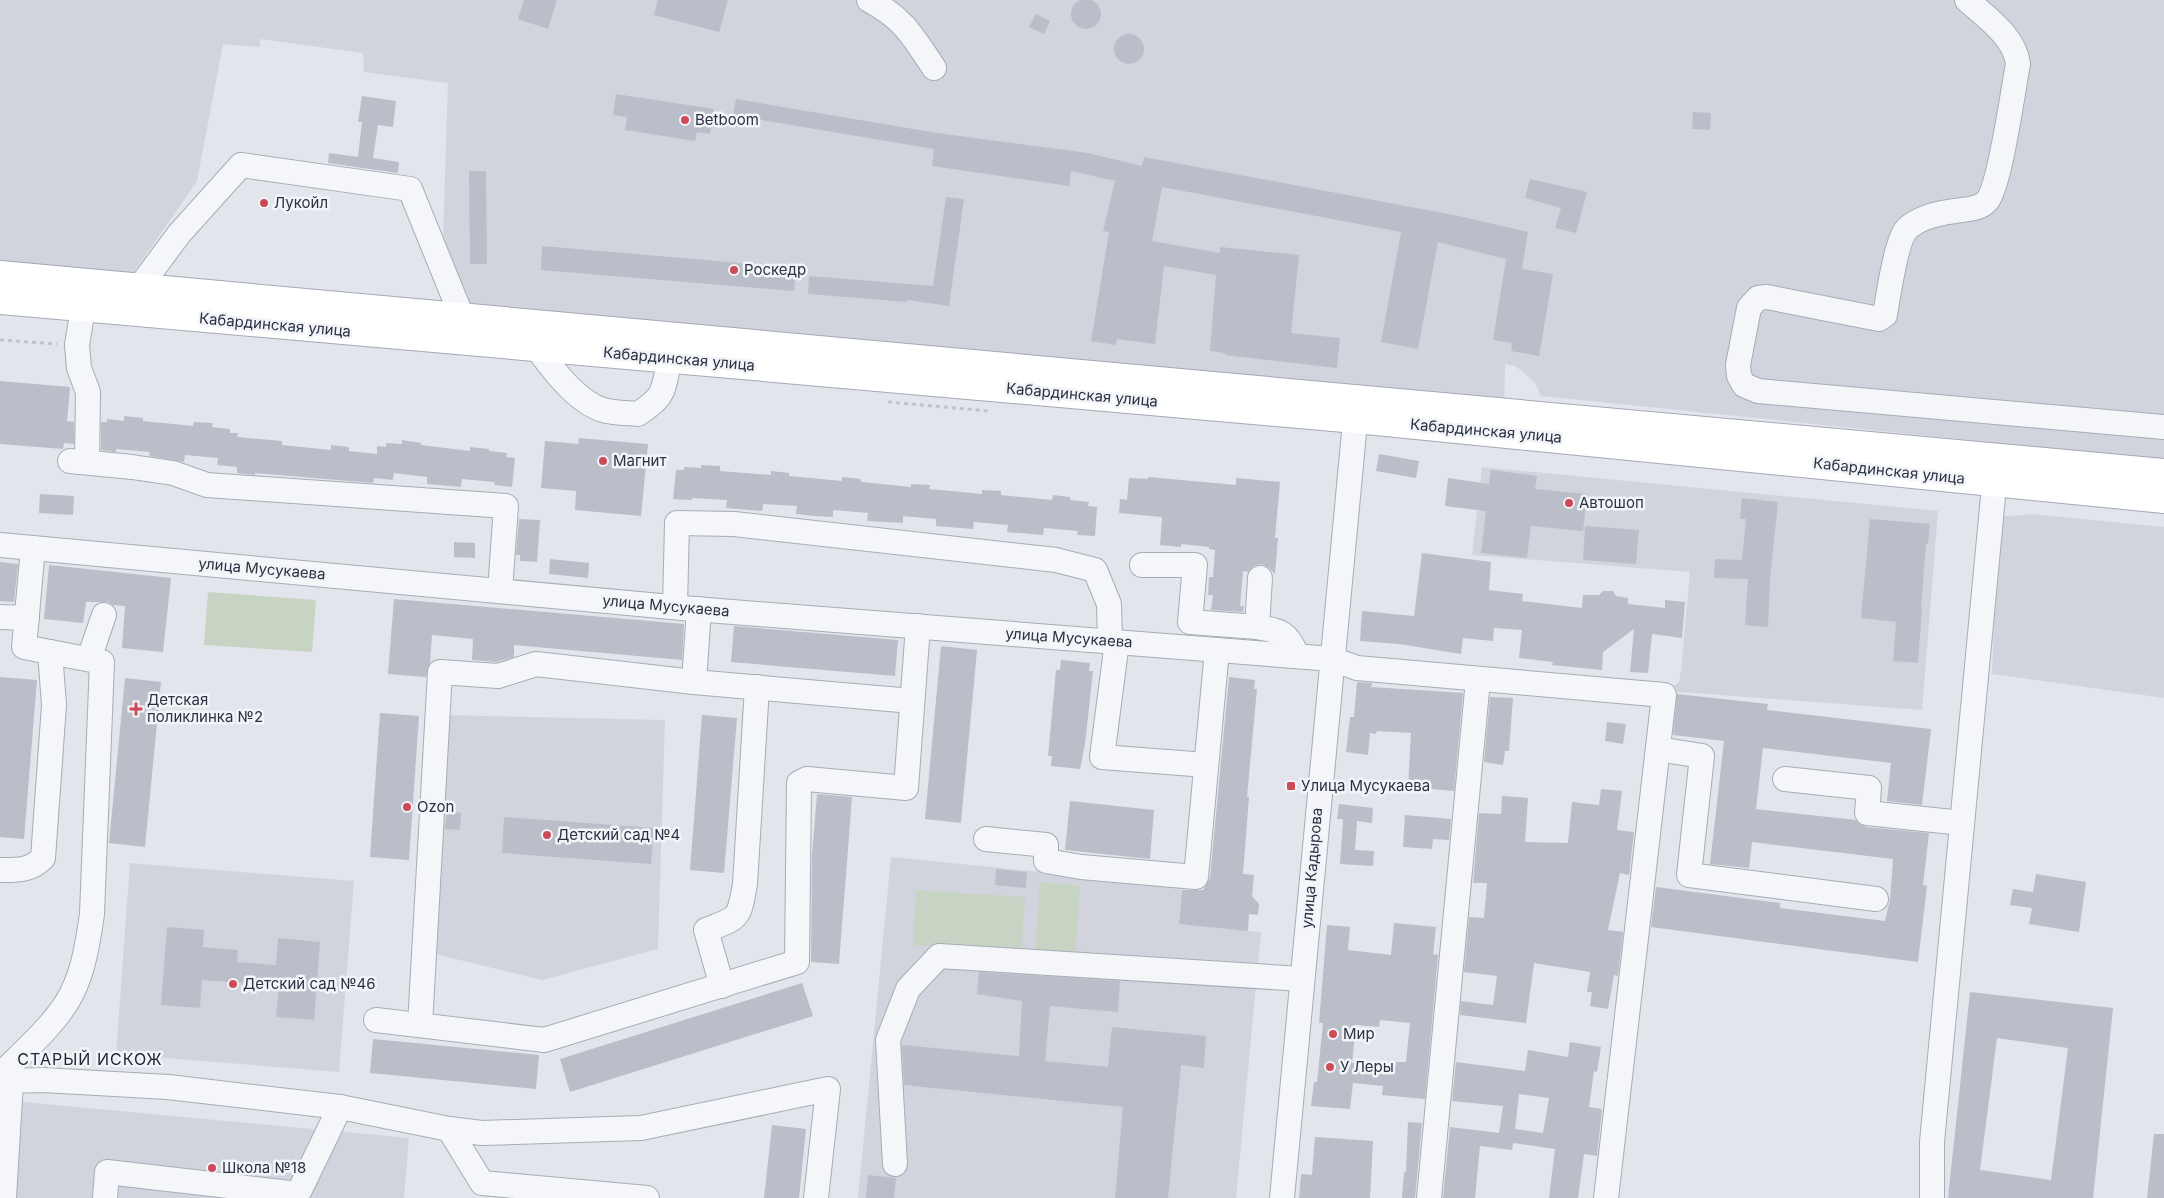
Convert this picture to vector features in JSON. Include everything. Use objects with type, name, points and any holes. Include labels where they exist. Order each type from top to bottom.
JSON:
[{"type":"main road","name":"Кабардинская улица","points":[[0,275],[462,317],[1356,409],[1996,470],[2164,498]]},
{"type":"main road","name":"Кабардинская улица","points":[[0,300],[670,359],[1356,409]]},
{"type":"main road","name":"Кабардинская улица","points":[[1996,470],[2164,473]]},
{"type":"street","points":[[869,0],[886,10],[907,27],[934,68]]},
{"type":"street","points":[[1967,0],[2002,33],[2014,49],[2018,64],[1999,164],[1990,197],[1981,206],[1942,212],[1919,220],[1906,231],[1900,244],[1885,315],[1879,319],[1766,297],[1758,298],[1749,308],[1738,365],[1739,376],[1744,386],[1758,391],[2164,427]]},
{"type":"street","points":[[139,288],[179,234],[241,166],[410,189],[462,317]]},
{"type":"street","points":[[83,308],[77,345],[79,368],[88,392],[79,461],[173,473],[206,485],[506,506],[500,591]]},
{"type":"street","points":[[538,348],[552,369],[582,399],[602,410],[638,414],[655,403],[663,392],[670,359]]},
{"type":"street","name":"улица Кадырова","points":[[1282,1198],[1356,409]]},
{"type":"street","points":[[1932,1198],[1932,1142],[1996,470]]},
{"type":"street","points":[[675,607],[677,523],[734,524],[1056,560],[1095,570],[1109,604],[1113,641],[1102,758],[1206,765]]},
{"type":"street","name":"улица Мусукаева","points":[[0,545],[698,609],[1332,659],[1357,668],[1664,695],[1658,749]]},
{"type":"street","points":[[4,1198],[4,1077],[48,1026],[72,994],[86,953],[92,914],[102,662],[24,647],[33,548]]},
{"type":"street","points":[[1142,565],[1195,565],[1190,622],[1258,627],[1281,631],[1291,642],[1297,656]]},
{"type":"street","points":[[1258,627],[1260,578]]},
{"type":"street","points":[[694,682],[698,609]]},
{"type":"street","points":[[89,659],[104,615]]},
{"type":"street","points":[[0,617],[27,618]]},
{"type":"street","points":[[376,1020],[544,1040],[797,962],[799,783],[807,779],[906,788],[918,626]]},
{"type":"street","points":[[986,839],[1046,845],[1046,861],[1081,867],[1196,877],[1217,650]]},
{"type":"street","points":[[0,870],[22,870],[35,866],[43,858],[54,705],[50,652]]},
{"type":"street","points":[[420,1026],[440,672],[498,676],[536,664],[694,682],[912,701]]},
{"type":"street","points":[[1429,1198],[1478,680]]},
{"type":"street","points":[[722,986],[706,930],[732,921],[740,911],[745,884],[757,687]]},
{"type":"street","points":[[1606,1198],[1658,749],[1702,756],[1689,875],[1876,899]]},
{"type":"street","points":[[1785,779],[1869,788],[1867,813],[1962,823]]},
{"type":"street","points":[[895,1164],[888,1040],[908,989],[939,956],[1302,979]]},
{"type":"street","points":[[4,1077],[168,1087],[340,1106],[449,1129],[482,1133],[641,1128],[828,1089],[816,1198]]},
{"type":"street","points":[[105,1198],[107,1172],[298,1194],[340,1106]]},
{"type":"street","points":[[449,1129],[482,1183],[646,1198]]},
{"type":"shaded area","points":[[0,0],[2164,0],[2164,460],[1541,396],[1535,383],[1523,372],[1515,366],[1505,364],[1504,412],[0,275]],"holes":[[[260,39],[363,53],[364,72],[448,83],[441,305],[172,280],[134,272],[197,181],[223,44],[260,47]]]},
{"type":"shaded area","points":[[1482,467],[1938,511],[1922,710],[1668,691],[1679,682],[1690,572],[1472,555]]},
{"type":"shaded area","points":[[2032,514],[2164,527],[2164,698],[1992,674],[1998,517]]},
{"type":"shaded area","name":"Детский сад №4","points":[[439,715],[665,720],[658,949],[542,980],[427,952]]},
{"type":"shaded area","points":[[891,857],[1182,886],[1179,924],[1261,932],[1236,1198],[858,1198]]},
{"type":"shaded area","name":"Детский сад №46","points":[[130,863],[354,881],[339,1072],[116,1054]]},
{"type":"shaded area","name":"Школа №18","points":[[23,1102],[409,1138],[404,1198],[15,1198]]},
{"type":"green space","points":[[208,592],[316,600],[312,652],[204,645]]},
{"type":"green space","points":[[1040,882],[1080,886],[1075,959],[1035,956]]},
{"type":"green space","points":[[916,890],[1025,897],[1021,952],[913,945]]},
{"type":"building","points":[[1086,-1],[1092,0],[1100,8],[1100,20],[1092,28],[1086,29],[1080,28],[1072,20],[1071,14],[1072,8],[1080,0]]},
{"type":"building","points":[[524,0],[557,0],[548,29],[518,19]]},
{"type":"building","points":[[658,0],[728,0],[719,32],[654,15]]},
{"type":"building","points":[[1036,14],[1050,21],[1044,34],[1029,27]]},
{"type":"building","points":[[1129,34],[1135,35],[1143,43],[1143,55],[1135,63],[1129,64],[1123,63],[1115,55],[1114,49],[1115,43],[1123,35]]},
{"type":"building","points":[[616,94],[714,109],[710,134],[697,132],[695,141],[625,130],[627,117],[613,115]]},
{"type":"building","points":[[362,96],[396,101],[393,127],[378,125],[373,158],[399,162],[398,173],[328,163],[329,153],[358,157],[362,122],[358,122]]},
{"type":"building","points":[[736,99],[937,133],[1088,153],[1142,166],[1144,157],[1459,216],[1528,232],[1522,269],[1553,274],[1539,356],[1511,351],[1512,343],[1493,340],[1506,259],[1438,242],[1418,349],[1381,342],[1401,232],[1162,187],[1152,241],[1220,253],[1220,247],[1299,255],[1291,333],[1340,338],[1337,368],[1225,355],[1225,353],[1210,351],[1216,275],[1164,266],[1155,344],[1117,339],[1116,345],[1091,341],[1109,232],[1103,231],[1115,181],[1071,171],[1069,186],[932,166],[934,149],[733,115]]},
{"type":"building","points":[[1693,112],[1711,113],[1710,130],[1692,129]]},
{"type":"building","points":[[469,171],[486,171],[487,264],[470,264]]},
{"type":"building","points":[[1530,179],[1587,192],[1576,233],[1555,228],[1561,208],[1525,198]]},
{"type":"building","points":[[946,197],[964,199],[949,306],[907,300],[907,302],[808,294],[809,276],[933,286]]},
{"type":"building","points":[[542,246],[763,265],[762,275],[795,278],[794,291],[541,270]]},
{"type":"building","points":[[0,381],[70,387],[67,421],[74,422],[74,444],[64,443],[63,449],[0,444]]},
{"type":"building","points":[[124,416],[143,418],[143,421],[193,426],[194,422],[213,423],[212,427],[230,429],[230,433],[238,433],[237,437],[282,441],[282,445],[331,450],[331,445],[349,447],[349,451],[377,454],[377,446],[386,447],[386,443],[402,444],[402,440],[421,443],[421,445],[470,451],[470,447],[489,449],[489,451],[507,453],[506,457],[515,458],[512,487],[494,485],[495,482],[462,479],[461,487],[427,484],[427,477],[394,473],[393,480],[374,478],[373,483],[255,473],[255,475],[237,473],[237,467],[217,465],[218,458],[185,455],[184,462],[149,456],[150,452],[116,449],[116,452],[101,450],[101,422],[107,422],[107,419],[124,421]]},
{"type":"building","points":[[579,438],[648,444],[641,516],[575,510],[576,491],[541,488],[545,441],[578,444]]},
{"type":"building","points":[[1379,454],[1419,461],[1416,478],[1376,471]]},
{"type":"building","points":[[701,465],[720,466],[720,471],[771,475],[771,471],[789,473],[789,476],[842,481],[842,477],[861,479],[861,482],[911,487],[911,484],[930,485],[929,489],[982,494],[982,490],[1001,491],[1001,495],[1052,500],[1053,495],[1070,497],[1070,500],[1089,502],[1088,506],[1097,507],[1095,536],[1077,535],[1078,531],[1044,528],[1043,535],[1007,532],[1008,525],[974,522],[973,529],[936,526],[936,519],[903,516],[903,523],[867,521],[868,513],[833,510],[833,517],[814,516],[796,514],[797,506],[763,504],[762,511],[726,508],[727,500],[673,499],[676,470],[684,470],[684,467],[701,468]]},
{"type":"building","points":[[1491,470],[1537,476],[1535,489],[1587,494],[1583,531],[1531,526],[1527,558],[1481,553],[1486,511],[1445,506],[1448,478],[1489,484]]},
{"type":"building","points":[[1148,477],[1236,485],[1236,478],[1280,482],[1275,538],[1278,538],[1275,574],[1268,567],[1261,564],[1253,566],[1248,572],[1243,571],[1240,606],[1244,606],[1243,612],[1211,610],[1213,595],[1208,595],[1209,577],[1213,577],[1215,550],[1209,549],[1209,547],[1181,544],[1181,547],[1160,545],[1162,517],[1119,513],[1120,499],[1127,500],[1129,478],[1148,479]]},
{"type":"building","points":[[40,494],[74,496],[73,515],[39,513]]},
{"type":"building","points":[[1742,498],[1778,502],[1770,580],[1768,627],[1745,625],[1748,579],[1714,578],[1715,559],[1742,560],[1746,519],[1740,519]]},
{"type":"building","points":[[519,519],[540,520],[537,562],[520,561],[520,555],[516,555]]},
{"type":"building","points":[[1870,519],[1930,524],[1928,544],[1926,544],[1918,663],[1893,661],[1896,622],[1861,618]]},
{"type":"building","points":[[1585,526],[1639,530],[1636,564],[1583,560]]},
{"type":"building","points":[[454,542],[475,543],[475,558],[454,557]]},
{"type":"building","points":[[1422,553],[1491,562],[1489,590],[1523,594],[1522,601],[1582,608],[1583,595],[1599,595],[1603,591],[1613,591],[1616,596],[1628,598],[1628,604],[1665,608],[1665,600],[1685,602],[1682,638],[1652,634],[1648,673],[1630,672],[1634,629],[1603,652],[1602,670],[1552,665],[1553,662],[1519,658],[1522,630],[1494,628],[1493,641],[1463,638],[1461,654],[1399,644],[1360,641],[1362,611],[1414,616]]},
{"type":"building","points":[[550,559],[589,563],[588,578],[549,574]]},
{"type":"building","points":[[0,562],[18,564],[14,602],[0,601]]},
{"type":"building","points":[[49,565],[171,578],[163,652],[122,648],[125,606],[113,605],[108,602],[86,602],[83,623],[44,619]]},
{"type":"building","points":[[394,599],[684,624],[682,660],[514,645],[514,657],[496,662],[472,660],[473,639],[432,635],[430,663],[426,677],[388,674]]},
{"type":"building","points":[[734,626],[898,640],[895,676],[731,662]]},
{"type":"building","points":[[941,646],[977,650],[961,823],[925,819]]},
{"type":"building","points":[[1061,660],[1090,663],[1089,671],[1093,671],[1085,744],[1080,769],[1051,766],[1052,756],[1048,756],[1056,670],[1060,670]]},
{"type":"building","points":[[0,677],[37,680],[24,839],[0,837]]},
{"type":"building","points":[[1229,677],[1255,680],[1254,689],[1257,689],[1247,797],[1249,797],[1243,874],[1254,875],[1252,896],[1259,904],[1258,915],[1249,914],[1248,931],[1179,924],[1182,890],[1203,890],[1210,878]]},
{"type":"building","points":[[125,678],[161,682],[145,847],[109,843]]},
{"type":"building","points":[[1357,682],[1372,683],[1371,687],[1463,693],[1454,791],[1408,787],[1411,733],[1377,731],[1376,734],[1370,733],[1368,755],[1346,752],[1350,717],[1354,717]]},
{"type":"building","points":[[1677,694],[1768,704],[1767,710],[1931,729],[1922,805],[1887,801],[1891,763],[1763,748],[1756,809],[1856,820],[1866,827],[1929,833],[1923,885],[1927,886],[1918,962],[1651,927],[1656,887],[1780,903],[1780,908],[1885,921],[1890,900],[1893,859],[1752,842],[1749,868],[1710,864],[1724,741],[1673,735]]},
{"type":"building","points":[[1490,697],[1513,698],[1509,751],[1505,751],[1503,765],[1484,762]]},
{"type":"building","points":[[380,713],[419,716],[409,860],[370,857]]},
{"type":"building","points":[[702,715],[737,718],[724,873],[690,870]]},
{"type":"building","points":[[1607,722],[1626,724],[1623,744],[1605,741]]},
{"type":"building","points":[[1601,789],[1622,791],[1617,830],[1634,832],[1629,875],[1620,873],[1608,930],[1623,932],[1618,976],[1614,975],[1608,1009],[1590,1006],[1592,992],[1587,992],[1590,972],[1534,963],[1526,1023],[1460,1015],[1461,1001],[1493,1005],[1497,976],[1464,972],[1469,917],[1484,918],[1487,883],[1473,883],[1479,813],[1501,814],[1502,796],[1528,798],[1525,842],[1568,843],[1572,802],[1599,805]]},
{"type":"building","points":[[817,794],[852,797],[839,964],[811,962],[812,856]]},
{"type":"building","points":[[1070,801],[1154,810],[1150,859],[1065,850]]},
{"type":"building","points":[[1339,804],[1373,808],[1372,823],[1357,821],[1355,850],[1374,851],[1373,866],[1340,864],[1343,819],[1337,819]]},
{"type":"building","points":[[447,811],[461,813],[460,830],[445,829]]},
{"type":"building","points":[[1405,815],[1451,819],[1449,840],[1433,839],[1432,849],[1403,847]]},
{"type":"building","points":[[504,817],[654,828],[651,864],[502,853]]},
{"type":"building","points":[[996,869],[1027,872],[1026,888],[995,885]]},
{"type":"building","points":[[2036,874],[2086,882],[2079,932],[2029,924],[2032,908],[2010,905],[2013,889],[2033,892]]},
{"type":"building","points":[[1394,923],[1436,927],[1433,954],[1438,955],[1425,1099],[1382,1095],[1383,1086],[1353,1083],[1350,1109],[1311,1106],[1314,1082],[1317,1082],[1323,1023],[1319,1023],[1327,925],[1350,927],[1348,950],[1391,955]],"holes":[[[1380,1020],[1410,1023],[1406,1062],[1396,1062],[1396,1066],[1352,1063],[1356,1025],[1379,1027]]]},
{"type":"building","points":[[167,927],[204,930],[203,947],[238,950],[237,962],[276,965],[278,938],[320,942],[314,1020],[276,1017],[279,986],[202,980],[200,1008],[161,1005]]},
{"type":"building","points":[[979,972],[1120,981],[1118,1012],[1050,1006],[1045,1061],[1108,1067],[1112,1027],[1206,1036],[1204,1068],[1181,1065],[1168,1198],[1115,1198],[1123,1107],[904,1085],[902,1045],[1019,1056],[1022,1001],[977,994]]},
{"type":"building","points":[[802,983],[813,1016],[570,1092],[560,1059]]},
{"type":"building","points":[[1970,992],[2113,1008],[2093,1198],[1948,1198]],"holes":[[[1997,1038],[2068,1048],[2051,1180],[1980,1170]]]},
{"type":"building","points":[[373,1039],[539,1055],[536,1089],[370,1073]]},
{"type":"building","points":[[1570,1042],[1601,1047],[1597,1072],[1594,1071],[1589,1107],[1602,1109],[1597,1156],[1584,1154],[1578,1198],[1549,1198],[1555,1149],[1513,1143],[1512,1150],[1480,1146],[1475,1198],[1443,1198],[1450,1127],[1499,1133],[1503,1106],[1452,1101],[1456,1062],[1525,1071],[1528,1050],[1568,1057]],"holes":[[[1519,1094],[1549,1098],[1543,1133],[1515,1129]]]},
{"type":"building","points":[[1408,1122],[1422,1123],[1415,1198],[1402,1198],[1404,1172],[1406,1172]]},
{"type":"building","points":[[772,1125],[806,1129],[799,1198],[764,1198]]},
{"type":"building","points":[[2154,1134],[2164,1134],[2164,1198],[2147,1198]]},
{"type":"building","points":[[1315,1137],[1373,1141],[1370,1198],[1299,1198],[1301,1174],[1312,1175]]},
{"type":"building","points":[[868,1175],[896,1178],[894,1198],[866,1198]]},
{"type":"place","name":"Betboom","points":[[685,120]]},
{"type":"place","name":"Лукойл","points":[[264,203]]},
{"type":"place","name":"Роскедр","points":[[734,270]]},
{"type":"place","name":"Магнит","points":[[603,461]]},
{"type":"place","name":"Автошоп","points":[[1569,503]]},
{"type":"place","name":"Детская поликлинка №2","points":[[136,709]]},
{"type":"place","name":"Улица Мусукаева","points":[[1291,786]]},
{"type":"place","name":"Ozon","points":[[407,807]]},
{"type":"place","name":"Детский сад №4","points":[[547,835]]},
{"type":"place","name":"Детский сад №46","points":[[233,984]]},
{"type":"place","name":"Мир","points":[[1333,1034]]},
{"type":"place","name":"У Леры","points":[[1330,1067]]},
{"type":"place","name":"Школа №18","points":[[212,1168]]},
{"type":"district","name":"СТАРЫЙ ИСКОЖ","points":[[90,1059]]}]
